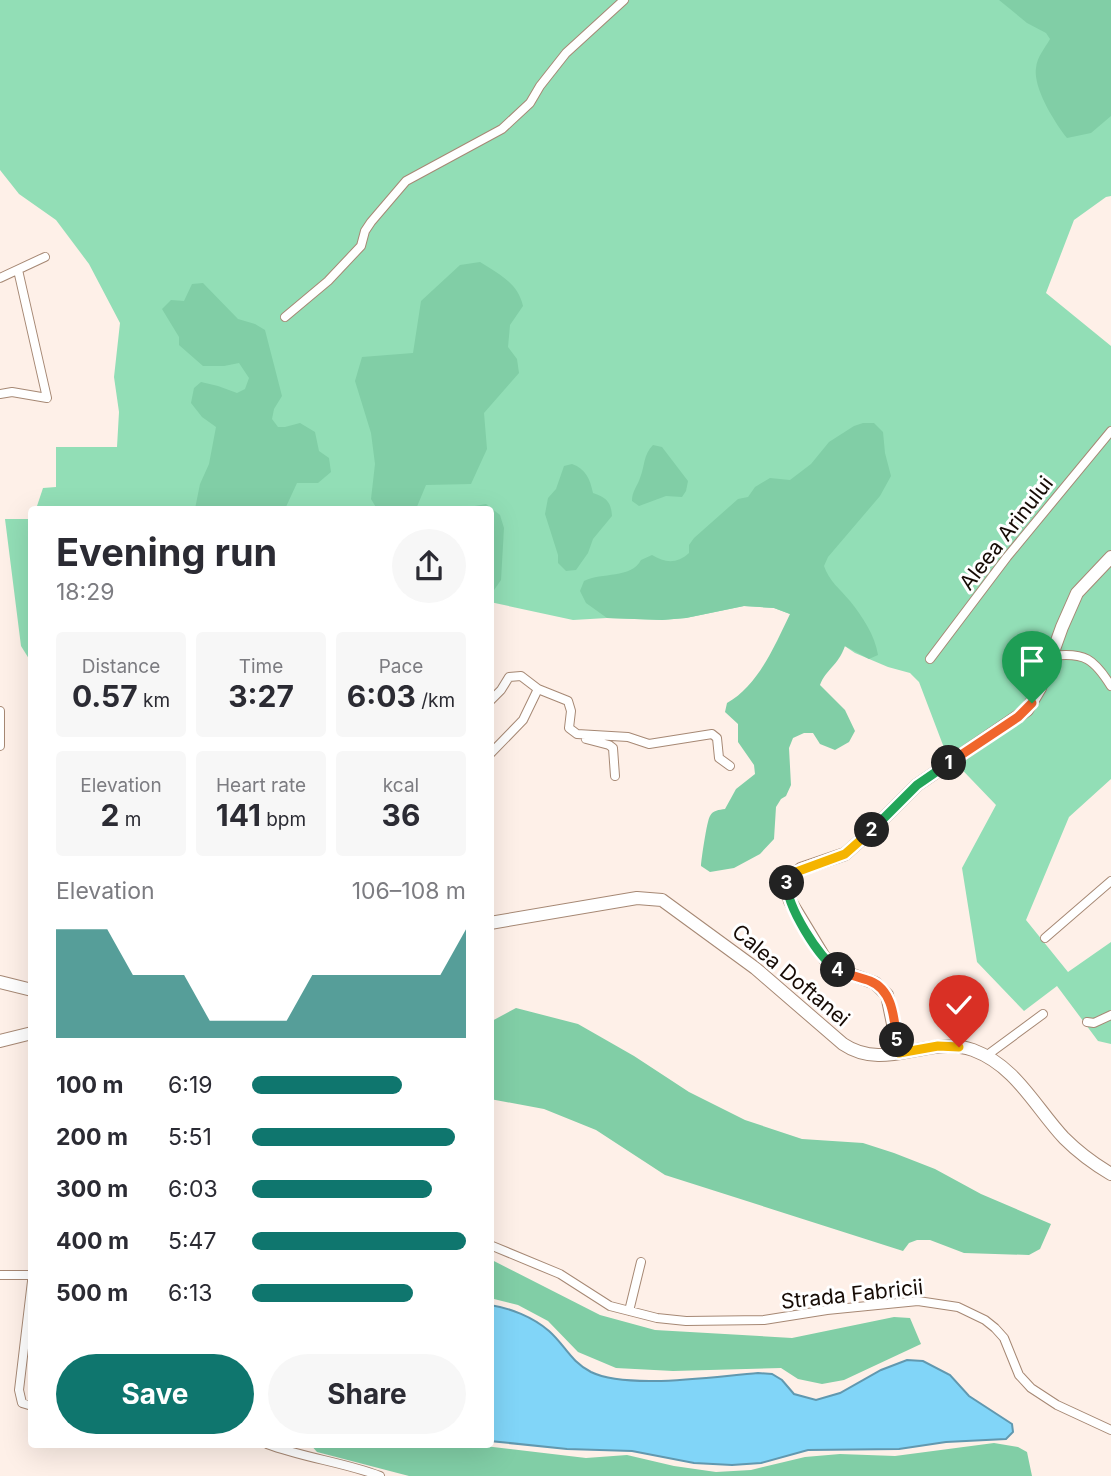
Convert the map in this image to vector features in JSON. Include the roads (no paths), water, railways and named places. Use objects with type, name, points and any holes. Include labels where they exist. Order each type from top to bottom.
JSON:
[{"type":"main road","points":[[899,1053],[887,995],[875,983],[839,970],[827,962],[790,901],[787,891],[789,879],[801,869],[845,854],[917,785],[1018,717],[1037,696],[1077,593],[1111,557]]},
{"type":"main road","name":"Calea Doftanei","points":[[494,922],[638,898],[662,900],[755,968],[850,1049],[869,1056],[949,1046],[986,1056],[1017,1080],[1072,1146],[1111,1174]]},
{"type":"main road","points":[[0,982],[28,989]]},
{"type":"main road","points":[[0,1041],[28,1033]]},
{"type":"street","points":[[285,317],[328,281],[361,246],[370,222],[406,181],[502,129],[530,103],[566,53],[624,0]]},
{"type":"street","points":[[0,278],[46,257]]},
{"type":"street","points":[[0,394],[12,392],[47,398],[18,270]]},
{"type":"street","name":"Aleea Arinului","points":[[930,659],[1007,557],[1111,431]]},
{"type":"street","points":[[1052,656],[1075,655],[1092,661],[1111,686]]},
{"type":"street","points":[[494,697],[509,677],[514,675],[521,676],[538,689],[568,701],[571,711],[569,728],[586,739],[613,748],[615,776]]},
{"type":"street","points":[[494,750],[523,720],[538,689]]},
{"type":"street","points":[[0,711],[0,746]]},
{"type":"street","points":[[577,734],[628,737],[649,744],[712,734],[717,738],[719,758],[730,766]]},
{"type":"street","points":[[1045,938],[1111,881]]},
{"type":"street","points":[[986,1056],[1042,1014]]},
{"type":"street","points":[[1087,1022],[1094,1023],[1111,1015]]},
{"type":"street","name":"Strada Fabricii","points":[[494,1247],[560,1274],[603,1302],[657,1318],[745,1321],[781,1319],[862,1306],[918,1301],[944,1303],[973,1314],[995,1328],[1004,1338],[1019,1375],[1038,1393],[1111,1430]]},
{"type":"street","points":[[629,1311],[641,1262]]},
{"type":"street","points":[[0,1275],[28,1275]]},
{"type":"street","points":[[28,1315],[19,1390],[22,1403],[28,1405]]},
{"type":"street","points":[[278,1448],[307,1458],[349,1465],[380,1476]]},
{"type":"water","points":[[494,1306],[536,1321],[555,1336],[578,1363],[591,1372],[627,1380],[772,1374],[782,1380],[794,1394],[816,1400],[840,1393],[881,1370],[907,1360],[923,1361],[950,1375],[969,1396],[1012,1424],[1013,1432],[1006,1439],[946,1442],[899,1449],[808,1450],[761,1463],[732,1465],[694,1463],[632,1451],[567,1449],[494,1441]]}]
